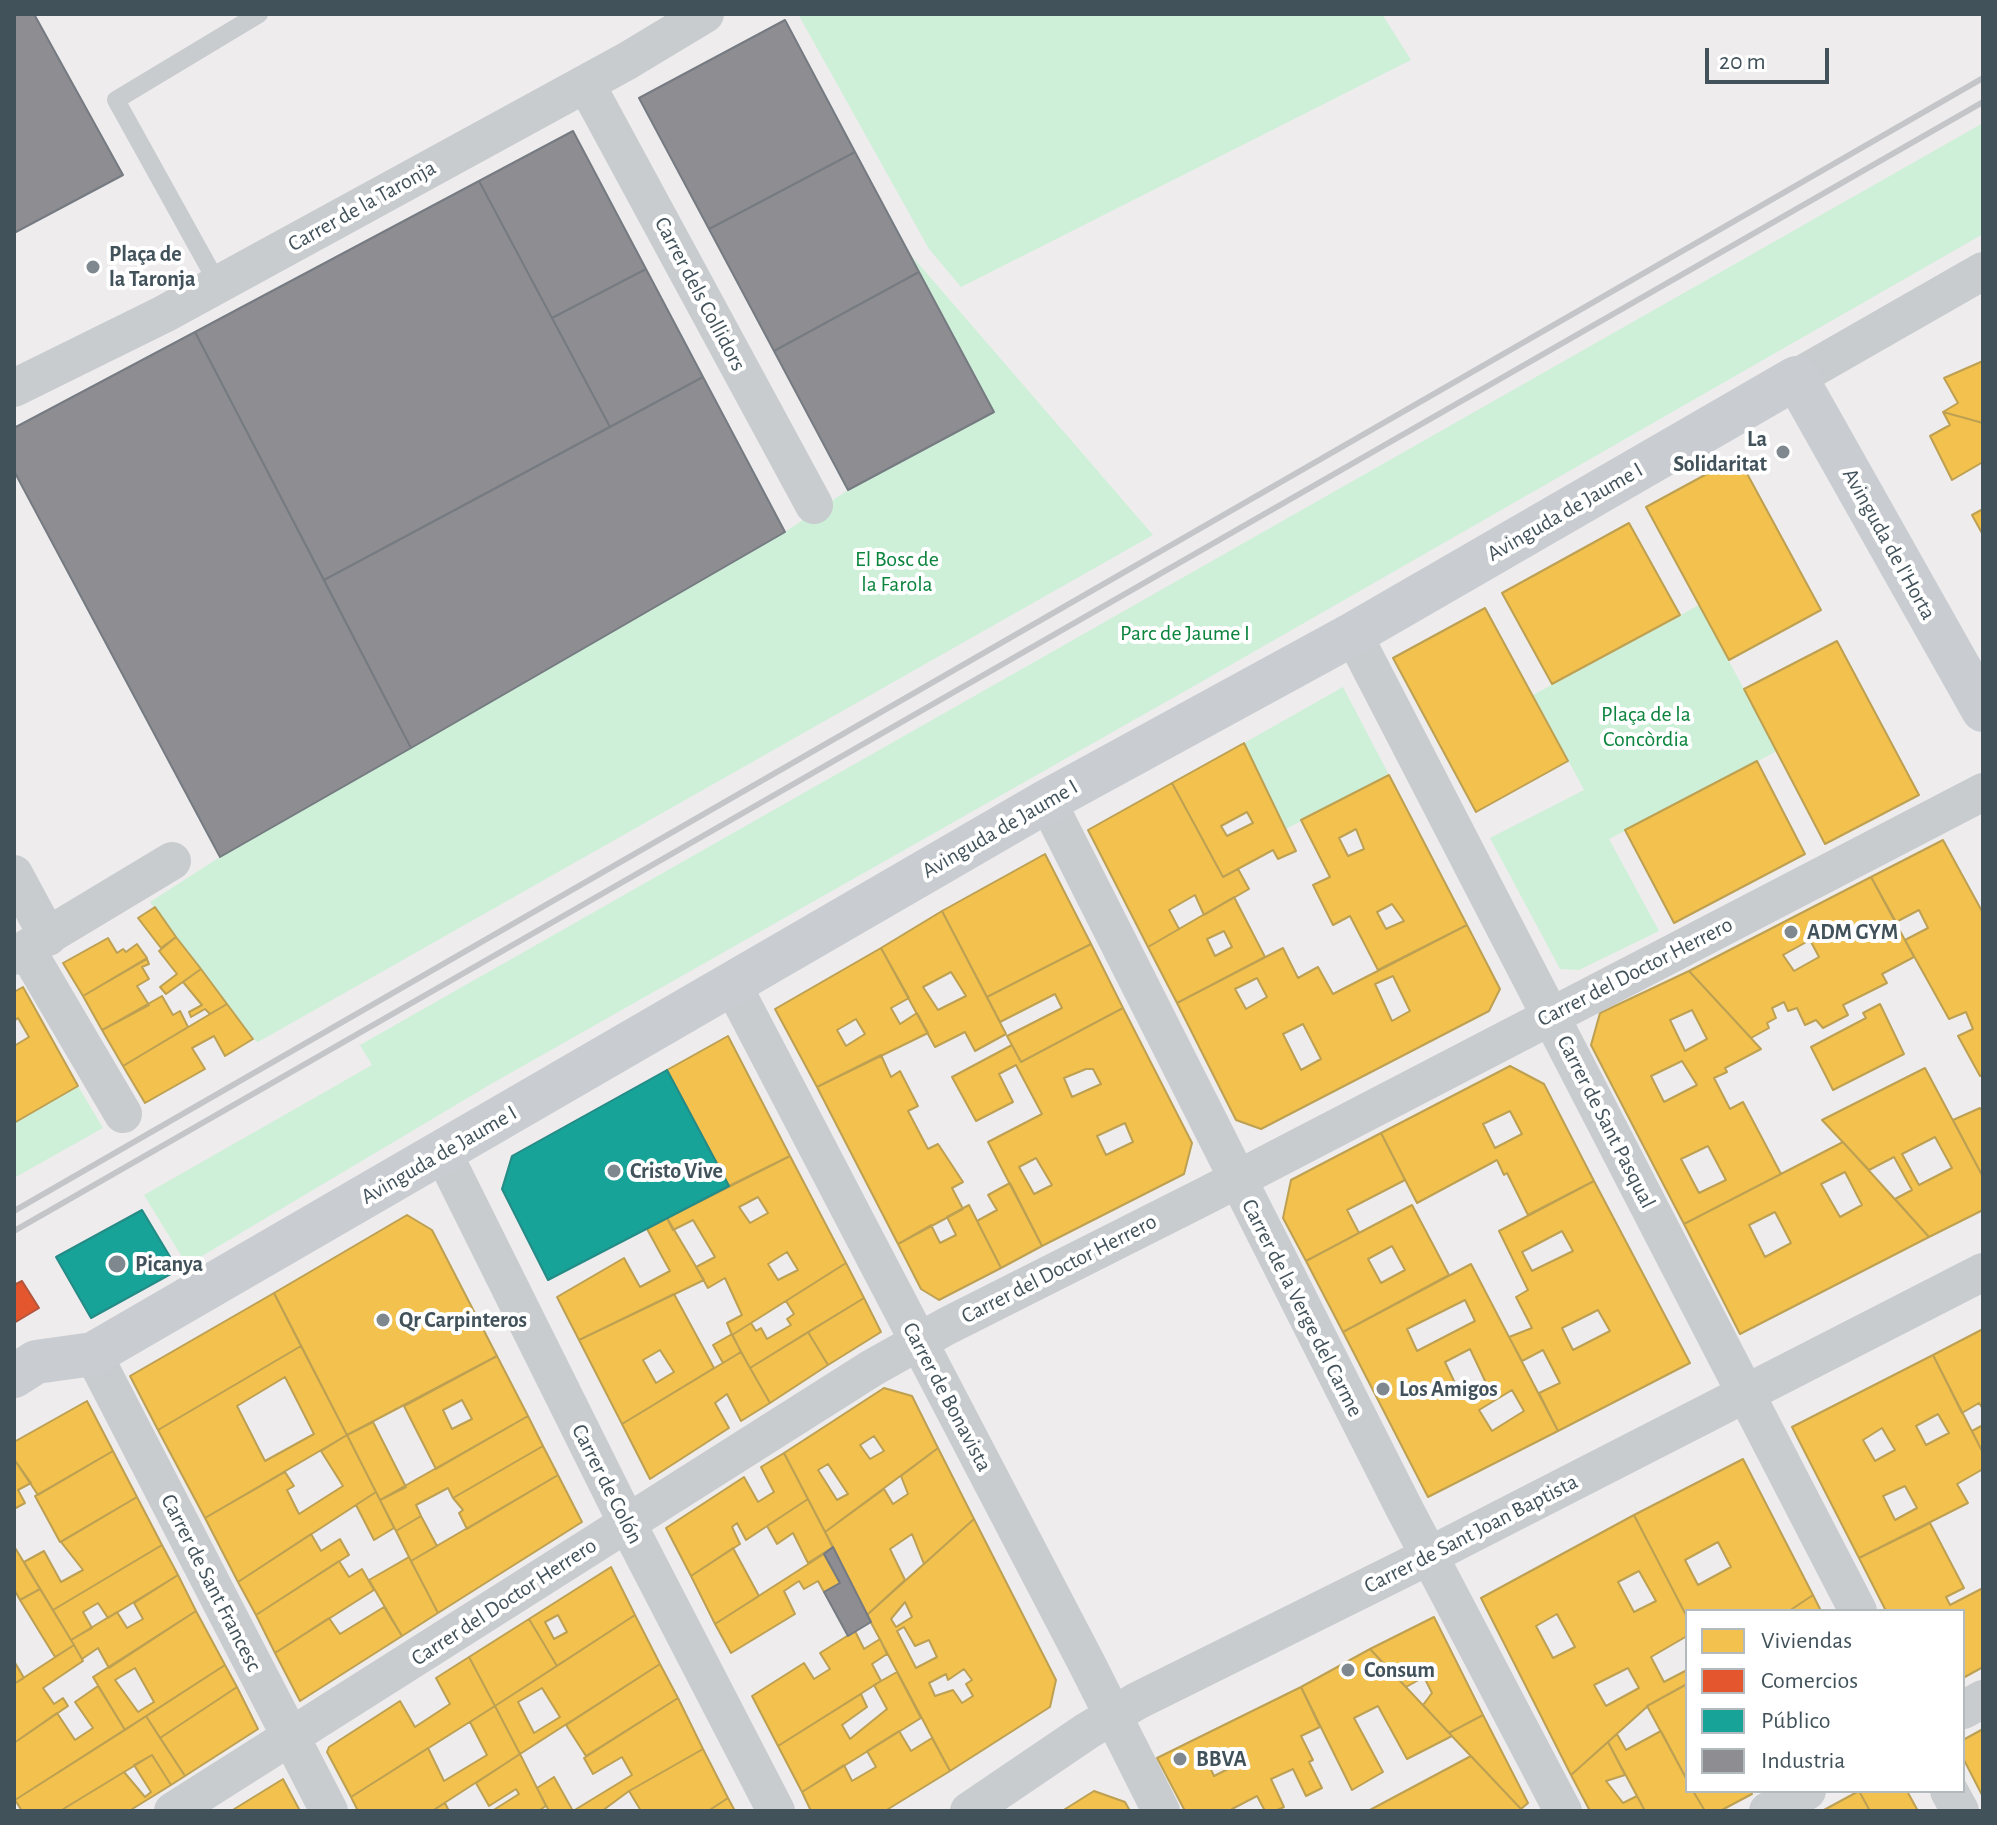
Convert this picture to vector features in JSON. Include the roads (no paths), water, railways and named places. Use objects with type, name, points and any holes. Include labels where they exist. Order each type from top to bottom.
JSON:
[{"type":"street","name":"Carrer de la Taronja","points":[[14,388],[164,314],[586,84],[705,14]]},
{"type":"street","name":"Carrer dels Collidors","points":[[586,84],[814,505]]},
{"type":"street","name":"Avinguda de Jaume I","points":[[14,1376],[36,1362],[93,1354],[1047,801],[1353,634],[1983,271]]},
{"type":"street","name":"Avinguda de l'Horta","points":[[1796,378],[1983,710]]},
{"type":"street","name":"Carrer de Sant Pasqual","points":[[1353,634],[1857,1609]]},
{"type":"street","name":"Carrer del Doctor Herrero","points":[[173,1811],[872,1368],[1983,792]]},
{"type":"street","name":"Carrer de la Verge del Carme","points":[[1047,801],[1395,1492],[1563,1811]]},
{"type":"street","points":[[30,947],[172,861]]},
{"type":"street","points":[[14,874],[30,947],[123,1114]]},
{"type":"street","name":"Carrer de Bonavista","points":[[732,984],[1161,1811]]},
{"type":"street","name":"Carrer de Colón","points":[[443,1153],[627,1523],[776,1811]]},
{"type":"street","name":"Carrer de Sant Joan Baptista","points":[[969,1811],[1113,1715],[1983,1272]]},
{"type":"street","name":"Carrer de Sant Francesc","points":[[93,1354],[329,1811]]},
{"type":"street","points":[[1965,1709],[1983,1699]]},
{"type":"street","points":[[1768,1811],[1803,1793]]},
{"type":"street","points":[[1950,1793],[1960,1811]]},
{"type":"lane","points":[[218,284],[116,100],[259,14]]},
{"type":"railway","points":[[14,1211],[1983,78]]},
{"type":"railway","points":[[14,1231],[1983,102]]},
{"type":"place","name":"Plaça de la Taronja","points":[[93,267]]},
{"type":"place","name":"La Solidaritat","points":[[1783,452]]},
{"type":"place","name":"ADM GYM","points":[[1791,932]]},
{"type":"place","name":"Cristo Vive","points":[[614,1171]]},
{"type":"place","name":"Picanya","points":[[117,1264]]},
{"type":"place","name":"Qr Carpinteros","points":[[383,1320]]},
{"type":"place","name":"Los Amigos","points":[[1383,1389]]},
{"type":"place","name":"Consum","points":[[1348,1670]]},
{"type":"place","name":"BBVA","points":[[1180,1759]]},
{"type":"park label","name":"El Bosc de la Farola","points":[[897,572]]},
{"type":"park label","name":"Parc de Jaume I","points":[[1185,633]]},
{"type":"park label","name":"Plaça de la Concòrdia","points":[[1646,726]]}]
